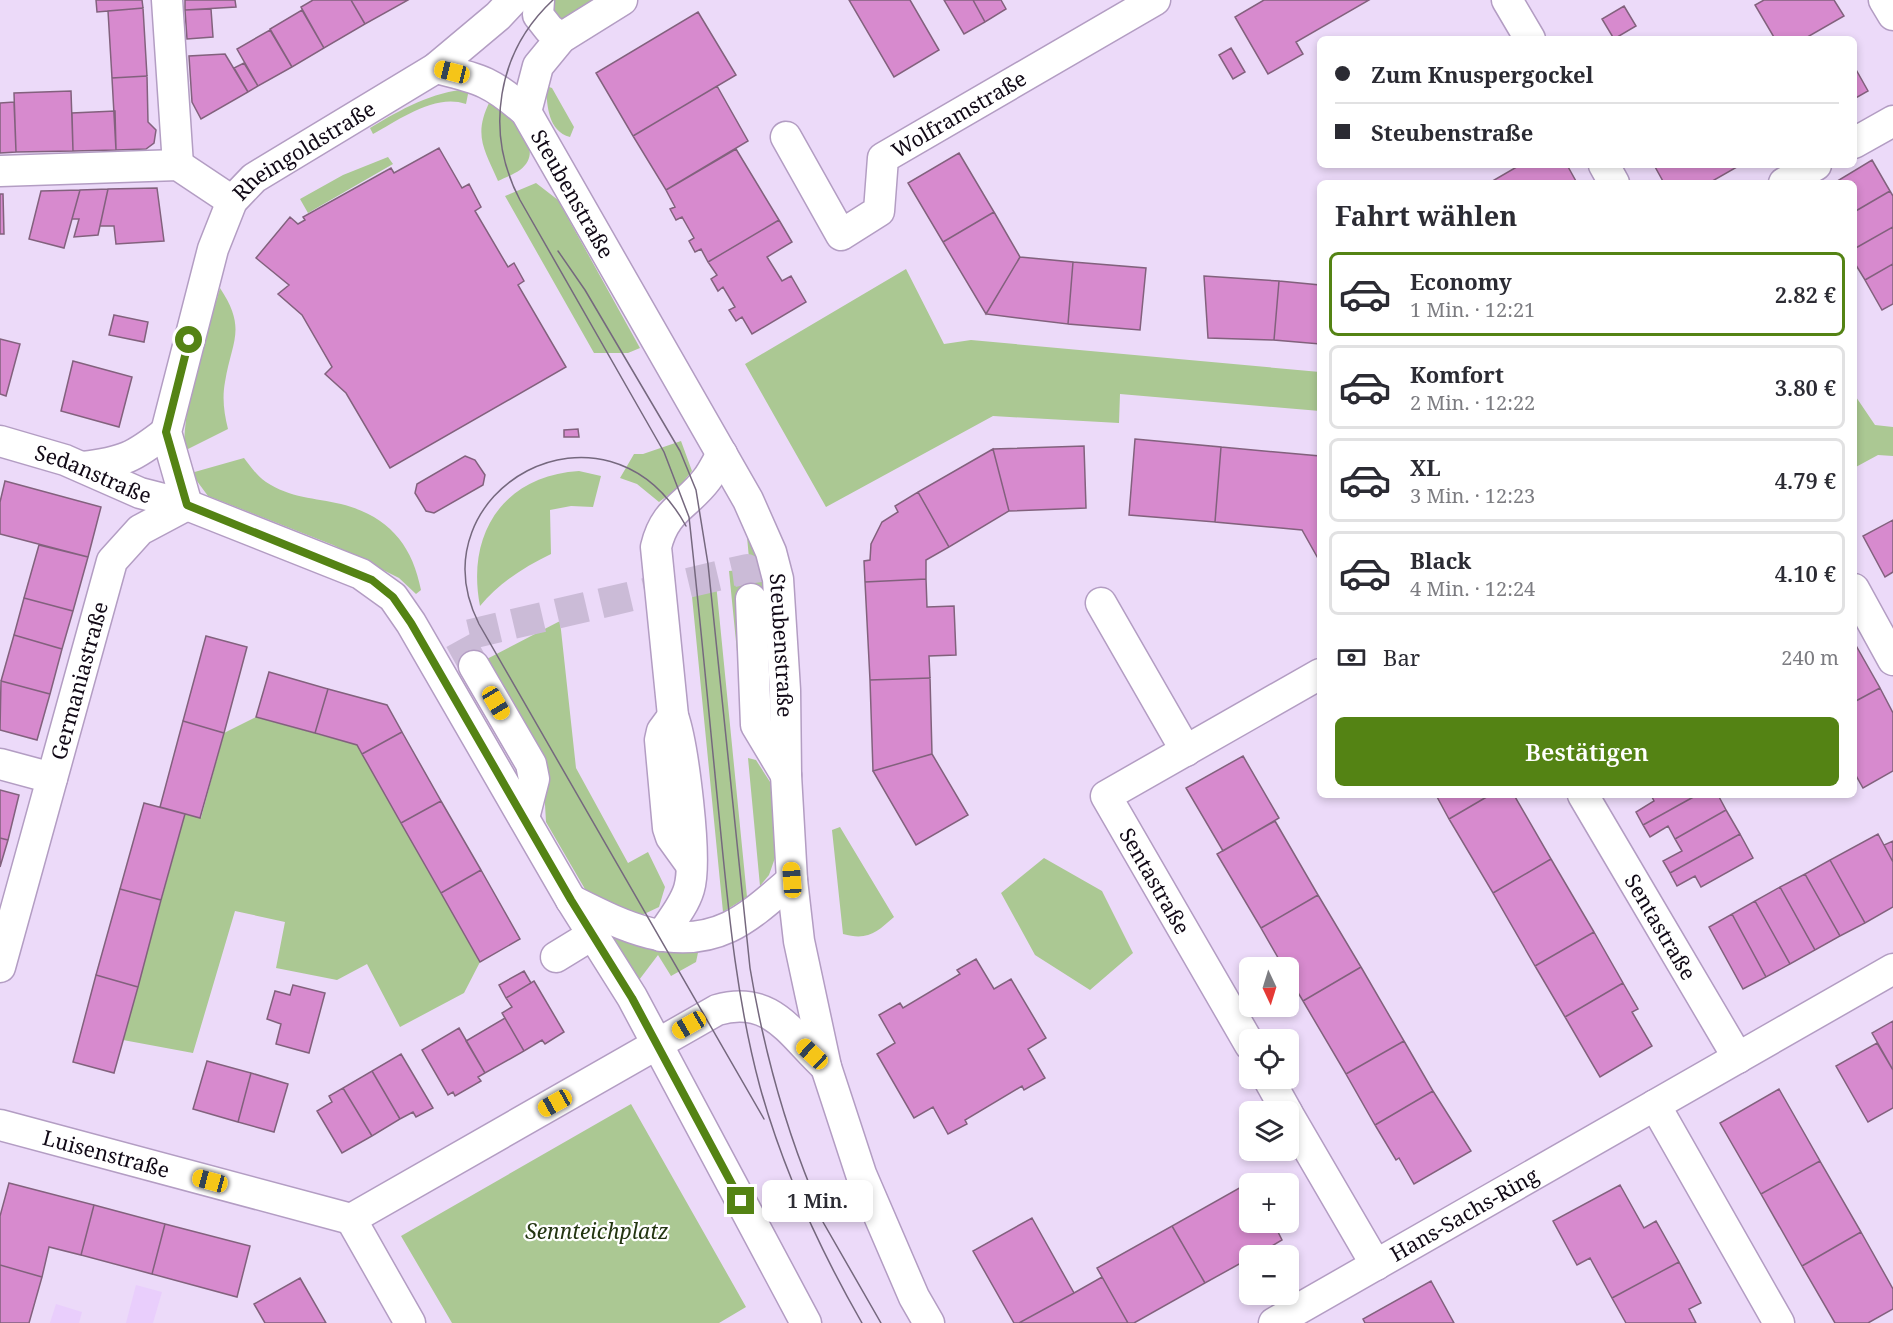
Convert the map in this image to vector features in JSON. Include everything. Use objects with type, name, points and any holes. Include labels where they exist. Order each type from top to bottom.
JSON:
[{"type":"street","points":[[0,171],[178,165],[167,0]]},
{"type":"street","name":"Rheingoldstraße","points":[[178,165],[232,201],[254,178],[436,68],[498,16],[513,0]]},
{"type":"street","points":[[539,0],[538,15],[549,29],[561,38]]},
{"type":"street","points":[[526,112],[538,66],[561,38],[622,0]]},
{"type":"street","name":"Wolframstraße","points":[[786,137],[841,235],[879,211],[882,158],[1155,0]]},
{"type":"street","points":[[1507,0],[1528,36]]},
{"type":"street","points":[[1884,0],[1893,15]]},
{"type":"street","name":"Steubenstraße","points":[[436,68],[483,80],[501,90],[526,112],[759,522],[778,579],[785,690],[786,775],[792,880],[799,941],[826,1067],[861,1174],[914,1297],[928,1323]]},
{"type":"street","points":[[1857,142],[1891,127]]},
{"type":"street","points":[[1789,180],[1811,168]]},
{"type":"street","points":[[232,201],[213,249],[166,432],[187,505],[361,574],[393,597],[411,623],[657,1044],[803,1322]]},
{"type":"street","points":[[83,467],[118,463],[138,454],[166,432]]},
{"type":"street","name":"Sedanstraße","points":[[0,441],[83,467],[140,493],[187,505]]},
{"type":"street","points":[[661,936],[686,898],[690,886],[691,864],[681,737],[673,716],[656,547],[660,529],[676,509],[707,480],[722,454]]},
{"type":"street","name":"Germaniastraße","points":[[0,967],[112,561],[140,530],[187,505]]},
{"type":"street","points":[[1857,594],[1893,660]]},
{"type":"street","points":[[751,600],[756,725],[786,775]]},
{"type":"street","points":[[1101,603],[1186,751]]},
{"type":"street","points":[[474,666],[531,764],[534,779],[524,818]]},
{"type":"street","name":"Sentastraße","points":[[1241,1029],[1106,796],[1317,676]]},
{"type":"street","points":[[0,764],[52,778]]},
{"type":"street","name":"Sentastraße","points":[[1585,798],[1738,1058]]},
{"type":"street","points":[[571,900],[631,929],[661,936],[707,935],[730,927],[792,880]]},
{"type":"street","points":[[556,957],[592,935]]},
{"type":"street","name":"Hans-Sachs-Ring","points":[[1284,1320],[1893,969]]},
{"type":"street","points":[[410,1323],[351,1219],[717,1010],[733,1006],[749,1006],[765,1011],[783,1022],[797,1040],[826,1067]]},
{"type":"street","points":[[1655,1105],[1779,1323]]},
{"type":"street","name":"Luisenstraße","points":[[0,1125],[351,1219]]},
{"type":"street","points":[[1299,1132],[1376,1265]]},
{"type":"shaded area","points":[[136,1285],[162,1292],[153,1323],[126,1323]]},
{"type":"shaded area","points":[[56,1304],[82,1312],[79,1323],[50,1323]]},
{"type":"green space","points":[[551,0],[599,0],[566,21],[550,18]]},
{"type":"green space","points":[[546,86],[552,88],[574,127],[570,137],[563,134],[553,124],[548,109]]},
{"type":"green space","points":[[469,89],[466,104],[442,102],[430,105],[406,115],[373,134],[370,128],[405,108],[429,98]]},
{"type":"green space","points":[[490,101],[522,132],[530,152],[528,161],[520,170],[498,181],[485,151],[481,133]]},
{"type":"green space","points":[[388,157],[393,164],[308,213],[300,199],[343,175]]},
{"type":"green space","points":[[536,183],[558,200],[640,348],[628,353],[594,353],[505,196]]},
{"type":"green space","points":[[906,269],[944,344],[971,340],[1317,372],[1317,411],[1120,394],[1119,423],[993,416],[826,507],[745,364]]},
{"type":"green space","points":[[220,288],[233,314],[235,325],[234,345],[224,394],[228,429],[184,451],[191,389]]},
{"type":"green space","points":[[1857,398],[1875,425],[1893,427],[1893,456],[1878,455],[1857,466]]},
{"type":"green space","points":[[681,441],[692,471],[679,487],[659,502],[637,484],[620,478],[634,454],[643,454]]},
{"type":"green space","points":[[244,458],[260,477],[275,487],[303,497],[358,509],[385,524],[404,546],[417,574],[421,590],[416,594],[399,578],[333,545],[208,496],[191,473]]},
{"type":"green space","points":[[579,471],[601,476],[593,507],[571,506],[550,510],[551,554],[512,576],[480,606],[477,580],[479,555],[485,533],[496,513],[511,497],[530,484],[552,475]]},
{"type":"green space","points":[[746,526],[756,546],[767,597],[745,732],[729,571],[750,569]]},
{"type":"green space","points":[[715,573],[747,897],[723,912],[690,576]]},
{"type":"green space","points":[[560,621],[576,768],[628,863],[648,852],[665,887],[659,907],[640,916],[589,896],[546,822],[544,787],[485,660]]},
{"type":"green space","points":[[256,717],[357,745],[480,962],[464,993],[400,1027],[367,964],[337,980],[276,968],[285,922],[235,911],[193,1053],[123,1040],[185,814],[201,818],[224,733]]},
{"type":"green space","points":[[748,758],[756,760],[772,785],[776,855],[769,875],[760,886]]},
{"type":"green space","points":[[840,827],[894,917],[877,931],[866,936],[843,934],[832,830]]},
{"type":"green space","points":[[1044,858],[1102,891],[1133,953],[1090,990],[1035,955],[1001,893]]},
{"type":"green space","points":[[613,937],[655,948],[699,948],[696,962],[671,976],[658,955],[636,984],[611,939]]},
{"type":"green space","name":"Sennteichplatz","points":[[631,1104],[746,1307],[719,1323],[452,1323],[401,1236]]},
{"type":"building","points":[[96,0],[142,0],[143,8],[97,12]]},
{"type":"building","points":[[185,0],[235,0],[236,7],[185,10]]},
{"type":"building","points":[[313,0],[351,0],[365,24],[324,48],[301,7]]},
{"type":"building","points":[[351,0],[408,0],[365,24]]},
{"type":"building","points":[[849,0],[910,0],[939,50],[894,77]]},
{"type":"building","points":[[944,0],[973,0],[985,22],[964,34]]},
{"type":"building","points":[[973,0],[1001,0],[1006,9],[985,22]]},
{"type":"building","points":[[1264,0],[1369,0],[1296,42],[1303,54],[1268,74],[1235,17]]},
{"type":"building","points":[[1764,0],[1834,0],[1844,16],[1809,36],[1773,36],[1755,5]]},
{"type":"building","points":[[1624,6],[1636,26],[1619,36],[1612,36],[1602,19]]},
{"type":"building","points":[[143,8],[147,76],[112,78],[108,11]]},
{"type":"building","points":[[211,9],[213,37],[187,39],[185,10]]},
{"type":"building","points":[[302,10],[324,48],[292,67],[270,29]]},
{"type":"building","points":[[698,12],[736,75],[633,136],[596,73]]},
{"type":"building","points":[[270,30],[292,67],[258,86],[237,49]]},
{"type":"building","points":[[1231,48],[1245,72],[1233,79],[1219,55]]},
{"type":"building","points":[[225,54],[248,92],[201,119],[192,102],[189,56]]},
{"type":"building","points":[[244,63],[258,86],[248,92],[234,68]]},
{"type":"building","points":[[1857,71],[1868,91],[1857,97]]},
{"type":"building","points":[[147,76],[148,122],[156,130],[154,143],[146,149],[116,150],[112,78]]},
{"type":"building","points":[[717,86],[748,141],[666,190],[633,136]]},
{"type":"building","points":[[71,91],[73,151],[16,152],[14,93]]},
{"type":"building","points":[[14,102],[16,152],[0,153],[0,103]]},
{"type":"building","points":[[115,111],[116,150],[73,151],[72,113]]},
{"type":"building","points":[[439,148],[462,188],[469,184],[481,207],[475,211],[508,267],[514,263],[524,281],[518,285],[566,367],[390,468],[346,393],[325,374],[332,367],[302,315],[278,294],[289,285],[256,258],[290,217],[298,224],[305,220],[303,217],[391,168],[394,173]]},
{"type":"building","points":[[736,149],[779,220],[708,262],[701,249],[695,252],[689,241],[694,238],[682,217],[676,220],[670,209],[675,207],[666,190]]},
{"type":"building","points":[[959,153],[994,212],[943,242],[908,183]]},
{"type":"building","points":[[1872,160],[1890,191],[1857,210],[1857,180],[1839,180]]},
{"type":"building","points":[[1515,168],[1569,168],[1575,180],[1494,180]]},
{"type":"building","points":[[1656,168],[1735,168],[1714,180],[1662,180]]},
{"type":"building","points":[[157,188],[164,241],[116,244],[114,226],[100,226],[108,189]]},
{"type":"building","points":[[108,189],[98,235],[74,237],[79,219],[72,219],[80,190]]},
{"type":"building","points":[[80,190],[64,248],[29,239],[41,191]]},
{"type":"building","points":[[1890,191],[1893,196],[1893,227],[1857,247],[1857,210]]},
{"type":"building","points":[[0,194],[3,194],[4,234],[0,234]]},
{"type":"building","points":[[994,212],[1020,257],[986,314],[943,242]]},
{"type":"building","points":[[779,220],[792,242],[767,257],[782,281],[791,276],[806,302],[752,334],[742,317],[736,321],[729,310],[735,307],[723,287],[718,291],[711,279],[717,275],[708,262]]},
{"type":"building","points":[[1893,227],[1893,264],[1865,280],[1857,267],[1857,247]]},
{"type":"building","points":[[1020,257],[1073,262],[1068,324],[986,314]]},
{"type":"building","points":[[1073,262],[1146,268],[1140,330],[1068,324]]},
{"type":"building","points":[[1893,264],[1893,304],[1882,310],[1865,280]]},
{"type":"building","points":[[1204,276],[1279,281],[1274,340],[1208,338]]},
{"type":"building","points":[[1279,281],[1317,285],[1317,344],[1274,340]]},
{"type":"building","points":[[114,315],[148,322],[144,342],[109,335]]},
{"type":"building","points":[[0,339],[20,344],[6,396],[0,394]]},
{"type":"building","points":[[73,361],[132,377],[119,427],[61,411]]},
{"type":"building","points":[[578,429],[579,437],[564,437],[564,430]]},
{"type":"building","points":[[1135,439],[1221,447],[1215,522],[1129,515]]},
{"type":"building","points":[[1084,446],[1086,508],[1009,511],[993,449]]},
{"type":"building","points":[[1221,447],[1317,456],[1317,557],[1302,530],[1215,522]]},
{"type":"building","points":[[993,449],[1009,511],[949,547],[918,492]]},
{"type":"building","points":[[465,456],[475,460],[485,475],[483,485],[434,513],[426,511],[415,493],[417,484]]},
{"type":"building","points":[[5,481],[101,507],[88,557],[0,534],[0,502]]},
{"type":"building","points":[[918,492],[949,547],[926,560],[926,579],[865,582],[864,561],[870,560],[871,544],[882,522],[898,512],[895,506]]},
{"type":"building","points":[[1893,520],[1893,572],[1885,577],[1863,536]]},
{"type":"building","points":[[39,545],[88,557],[73,611],[24,598]]},
{"type":"building","points":[[926,579],[927,607],[954,606],[956,655],[929,656],[930,678],[870,680],[865,582]]},
{"type":"building","points":[[24,598],[73,611],[62,649],[14,635]]},
{"type":"building","points":[[14,635],[62,649],[50,694],[1,681]]},
{"type":"building","points":[[206,636],[247,647],[224,733],[183,721]]},
{"type":"building","points":[[1857,647],[1880,688],[1857,700]]},
{"type":"building","points":[[269,672],[328,689],[315,733],[256,717]]},
{"type":"building","points":[[930,678],[932,754],[873,771],[870,680]]},
{"type":"building","points":[[1,681],[50,694],[37,740],[0,730]]},
{"type":"building","points":[[1880,688],[1893,713],[1893,771],[1863,788],[1857,777],[1857,700]]},
{"type":"building","points":[[328,689],[387,705],[402,732],[362,754],[357,745],[315,733]]},
{"type":"building","points":[[183,721],[224,733],[200,818],[160,807]]},
{"type":"building","points":[[402,732],[441,801],[401,823],[362,754]]},
{"type":"building","points":[[932,754],[968,815],[916,845],[873,771]]},
{"type":"building","points":[[1243,756],[1279,818],[1223,851],[1186,788]]},
{"type":"building","points":[[0,790],[19,795],[8,840],[0,838]]},
{"type":"building","points":[[1438,798],[1485,798],[1449,819]]},
{"type":"building","points":[[1485,798],[1516,798],[1551,859],[1493,893],[1449,819]]},
{"type":"building","points":[[1652,798],[1692,798],[1643,825],[1636,812],[1654,801]]},
{"type":"building","points":[[1692,798],[1720,798],[1726,810],[1675,839],[1668,826],[1650,837],[1643,825]]},
{"type":"building","points":[[441,801],[481,870],[441,893],[401,823]]},
{"type":"building","points":[[144,803],[185,814],[161,900],[120,889]]},
{"type":"building","points":[[1726,810],[1740,834],[1670,873],[1663,861],[1682,851],[1675,839]]},
{"type":"building","points":[[1275,821],[1318,895],[1261,928],[1217,854]]},
{"type":"building","points":[[1740,834],[1753,858],[1701,887],[1695,876],[1677,886],[1670,873]]},
{"type":"building","points":[[1878,834],[1893,862],[1893,907],[1865,923],[1830,860]]},
{"type":"building","points":[[0,838],[8,840],[0,867]]},
{"type":"building","points":[[1893,841],[1893,862],[1884,845]]},
{"type":"building","points":[[1551,859],[1594,932],[1535,966],[1493,893]]},
{"type":"building","points":[[1830,860],[1865,923],[1840,936],[1805,874]]},
{"type":"building","points":[[481,870],[520,939],[480,962],[441,893]]},
{"type":"building","points":[[1805,874],[1840,936],[1815,950],[1780,887]]},
{"type":"building","points":[[1780,887],[1815,950],[1790,964],[1755,901]]},
{"type":"building","points":[[120,889],[161,900],[138,987],[96,975]]},
{"type":"building","points":[[1318,895],[1361,967],[1303,1001],[1299,994],[1299,957],[1278,957],[1261,928]]},
{"type":"building","points":[[1755,901],[1790,964],[1766,977],[1732,914]]},
{"type":"building","points":[[1732,914],[1766,977],[1743,989],[1709,927]]},
{"type":"building","points":[[1594,932],[1623,983],[1565,1017],[1535,966]]},
{"type":"building","points":[[976,959],[994,989],[1011,979],[1046,1038],[1028,1049],[1045,1078],[1024,1090],[1022,1086],[965,1120],[967,1124],[948,1134],[933,1107],[914,1118],[877,1054],[895,1043],[879,1015],[900,1003],[903,1008],[960,974],[957,970]]},
{"type":"building","points":[[1361,967],[1404,1041],[1346,1074],[1303,1001]]},
{"type":"building","points":[[524,971],[531,983],[506,998],[499,985]]},
{"type":"building","points":[[96,975],[138,987],[114,1073],[73,1062]]},
{"type":"building","points":[[534,981],[564,1032],[545,1044],[542,1040],[524,1051],[502,1013],[512,1007],[506,998]]},
{"type":"building","points":[[1623,983],[1638,1009],[1632,1012],[1652,1046],[1600,1077],[1565,1017]]},
{"type":"building","points":[[293,985],[325,993],[309,1053],[276,1044],[281,1024],[267,1019],[275,991],[290,995]]},
{"type":"building","points":[[505,1018],[524,1051],[485,1073],[466,1041]]},
{"type":"building","points":[[1893,1021],[1893,1070],[1872,1033]]},
{"type":"building","points":[[459,1028],[485,1073],[478,1077],[481,1081],[455,1096],[453,1092],[448,1095],[422,1050]]},
{"type":"building","points":[[1404,1041],[1433,1091],[1375,1125],[1346,1074]]},
{"type":"building","points":[[1877,1043],[1893,1070],[1893,1108],[1868,1122],[1836,1066]]},
{"type":"building","points":[[401,1054],[433,1108],[416,1117],[413,1112],[400,1119],[372,1071]]},
{"type":"building","points":[[207,1061],[251,1073],[238,1122],[193,1109]]},
{"type":"building","points":[[372,1071],[400,1119],[372,1136],[343,1088]]},
{"type":"building","points":[[251,1073],[288,1084],[274,1132],[238,1122]]},
{"type":"building","points":[[343,1088],[372,1136],[342,1153],[317,1111],[332,1102],[329,1096]]},
{"type":"building","points":[[1779,1089],[1820,1161],[1761,1194],[1720,1123]]},
{"type":"building","points":[[1433,1091],[1471,1151],[1414,1184],[1399,1158],[1396,1160],[1375,1125]]},
{"type":"building","points":[[1820,1161],[1861,1232],[1802,1266],[1761,1194]]},
{"type":"building","points":[[9,1183],[94,1205],[81,1255],[49,1247],[42,1277],[0,1265],[0,1216]]},
{"type":"building","points":[[1620,1185],[1644,1228],[1656,1221],[1679,1262],[1612,1298],[1590,1258],[1577,1265],[1553,1221]]},
{"type":"building","points":[[1239,1188],[1239,1233],[1278,1233],[1282,1240],[1274,1245],[1239,1245],[1239,1264],[1205,1283],[1172,1226]]},
{"type":"building","points":[[94,1205],[165,1224],[152,1274],[81,1255]]},
{"type":"building","points":[[1032,1218],[1074,1293],[1019,1323],[1014,1323],[973,1251]]},
{"type":"building","points":[[165,1224],[250,1246],[237,1297],[152,1274]]},
{"type":"building","points":[[1172,1226],[1205,1283],[1134,1323],[1128,1323],[1097,1268]]},
{"type":"building","points":[[1861,1232],[1893,1289],[1893,1309],[1868,1323],[1835,1323],[1802,1266]]},
{"type":"building","points":[[1679,1262],[1701,1303],[1689,1309],[1696,1323],[1626,1323],[1612,1298]]},
{"type":"building","points":[[0,1265],[42,1277],[29,1323],[0,1323]]},
{"type":"building","points":[[1102,1277],[1128,1323],[1019,1323],[1074,1293]]},
{"type":"building","points":[[300,1278],[326,1323],[265,1323],[254,1304]]},
{"type":"building","points":[[1431,1281],[1454,1323],[1365,1323],[1363,1319]]},
{"type":"tunnel","points":[[474,666],[458,637],[747,569],[751,599]]},
{"type":"tram line","points":[[553,0],[534,21],[519,44],[508,68],[502,94],[500,121],[502,147],[509,174],[520,200],[664,452],[689,517],[730,918],[739,986],[752,1053],[769,1118],[791,1178],[831,1266],[862,1323]]},
{"type":"tram line","points":[[558,251],[585,290],[680,451],[696,490],[708,564],[750,968],[775,1081],[791,1136],[812,1191]]},
{"type":"tram line","points":[[686,526],[651,483],[610,461],[568,458],[527,471],[494,496],[472,532],[465,576],[479,624],[764,1119]]},
{"type":"tram line","points":[[800,1182],[881,1323]]},
{"type":"route","points":[[189,340],[166,432],[174,467],[187,505],[361,574],[393,597],[456,699],[571,900],[632,998],[741,1201]]}]
